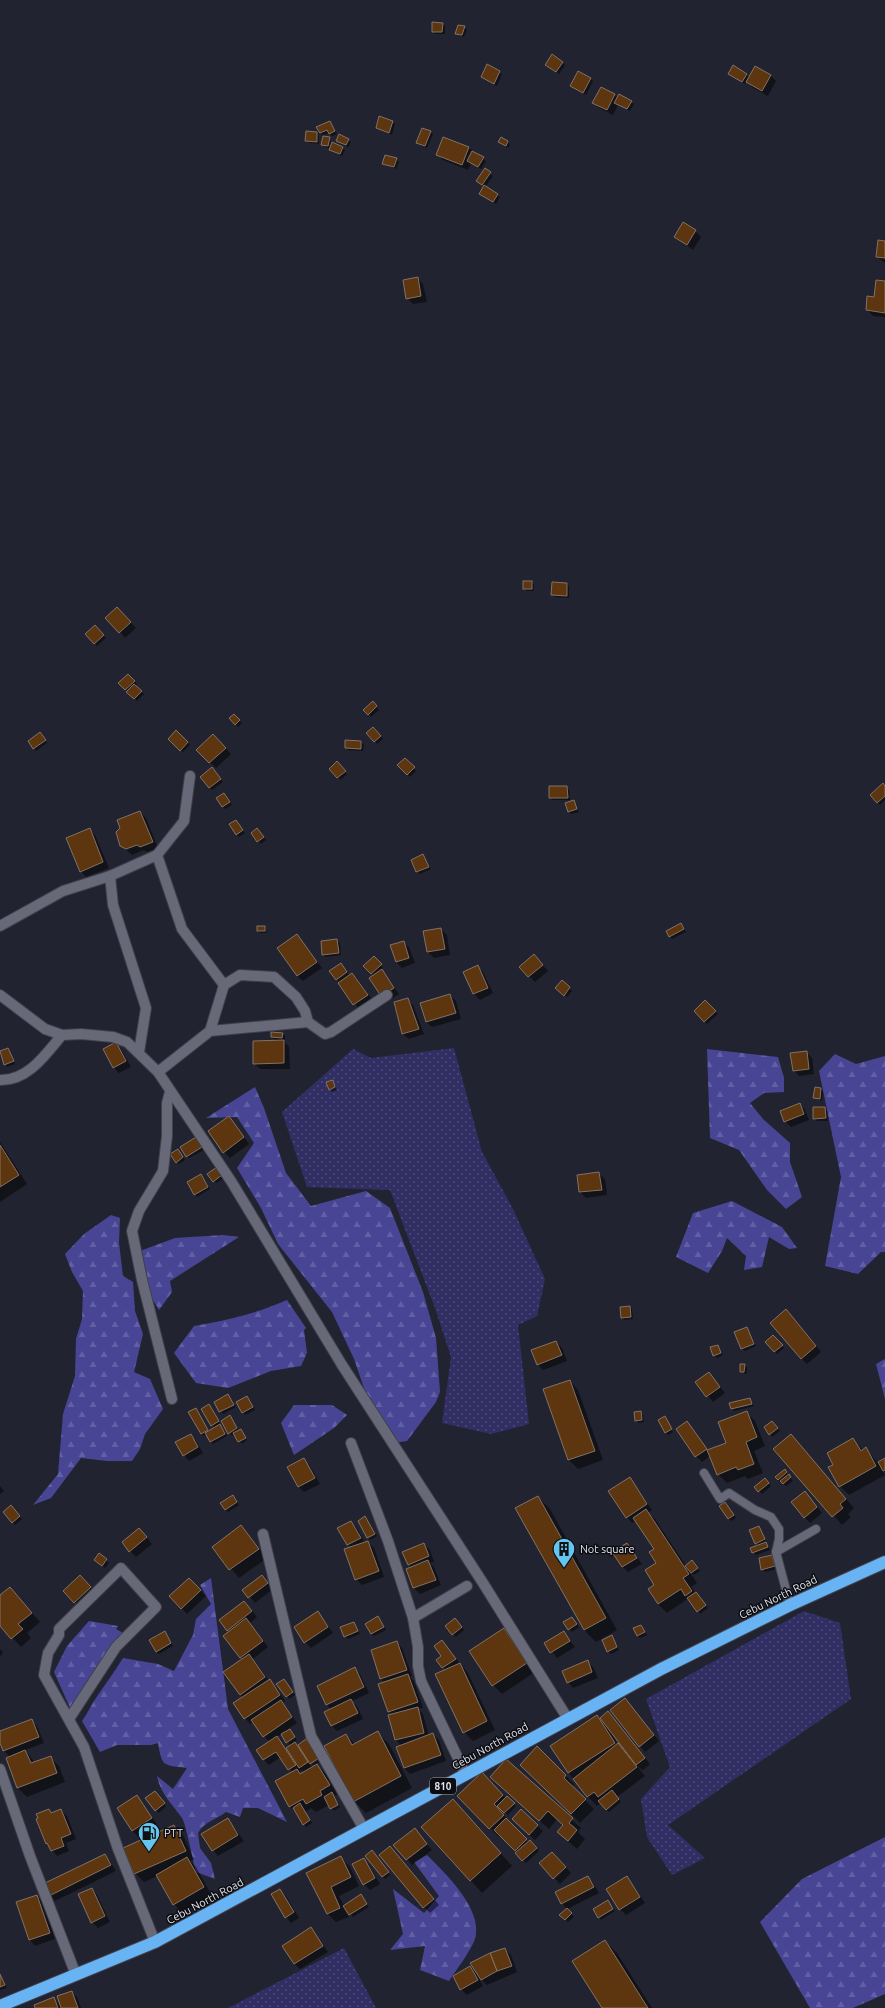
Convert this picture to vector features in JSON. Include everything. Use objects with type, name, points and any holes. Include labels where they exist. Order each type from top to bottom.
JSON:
[{"type":"highway","name":"Cebu North Road","points":[[0,2006],[155,1942],[568,1719],[790,1605],[885,1562]]},
{"type":"street","points":[[0,926],[63,891],[110,876],[157,855],[184,821],[190,776]]},
{"type":"street","points":[[157,855],[182,930],[224,985]]},
{"type":"street","points":[[110,876],[113,905],[146,1008],[139,1052]]},
{"type":"street","points":[[210,1031],[224,985],[240,975],[274,977],[296,997],[305,1011],[308,1022],[325,1034],[331,1032],[387,995]]},
{"type":"street","points":[[0,995],[45,1029],[62,1035],[82,1034],[113,1037],[127,1042],[158,1072],[231,1181],[342,1366],[484,1584],[568,1719]]},
{"type":"street","points":[[158,1072],[210,1031],[308,1022]]},
{"type":"street","points":[[0,1080],[10,1080],[38,1064],[62,1035]]},
{"type":"street","points":[[170,1092],[167,1103],[167,1136],[163,1172],[139,1211],[132,1230],[142,1280],[172,1399]]},
{"type":"street","points":[[351,1443],[388,1541],[413,1618],[418,1647],[418,1666],[421,1681],[466,1774]]},
{"type":"street","points":[[263,1534],[311,1736],[364,1829]]},
{"type":"street","points":[[69,1720],[116,1647],[156,1608],[121,1568],[59,1629],[59,1635],[48,1653],[44,1674],[69,1720],[84,1747],[118,1849],[155,1942]]},
{"type":"street","points":[[413,1618],[467,1586]]},
{"type":"street","points":[[0,1769],[30,1856],[76,1975]]},
{"type":"lane","points":[[704,1473],[720,1499],[729,1493],[755,1510],[771,1517],[779,1529],[779,1539],[776,1552],[790,1605]]},
{"type":"lane","points":[[776,1552],[816,1529]]},
{"type":"shaded area","points":[[454,1048],[482,1152],[512,1207],[545,1279],[537,1316],[518,1325],[529,1424],[491,1434],[442,1423],[451,1357],[435,1308],[390,1190],[307,1187],[282,1112],[353,1049],[371,1058]]},
{"type":"shaded area","points":[[804,1611],[840,1623],[851,1699],[668,1825],[705,1858],[672,1875],[647,1837],[641,1799],[670,1767],[646,1699]]},
{"type":"shaded area","points":[[344,1948],[376,2008],[228,2008]]},
{"type":"green space","points":[[707,1049],[778,1057],[784,1078],[784,1092],[764,1093],[750,1103],[763,1119],[790,1143],[790,1162],[802,1197],[786,1209],[767,1190],[739,1150],[710,1138]]},
{"type":"green space","points":[[835,1054],[856,1064],[885,1056],[885,1252],[881,1252],[858,1274],[825,1266],[841,1177],[819,1071]]},
{"type":"green space","points":[[255,1087],[264,1108],[286,1173],[311,1206],[366,1191],[390,1208],[423,1292],[436,1338],[440,1392],[436,1402],[407,1441],[393,1443],[383,1429],[365,1391],[354,1359],[332,1312],[278,1244],[261,1208],[237,1168],[254,1143],[237,1117],[206,1118]]},
{"type":"green space","points":[[732,1201],[782,1227],[797,1248],[789,1249],[769,1237],[762,1267],[744,1270],[746,1256],[727,1238],[722,1251],[708,1273],[676,1257],[693,1213]]},
{"type":"green space","points":[[111,1215],[120,1218],[119,1243],[123,1276],[133,1282],[135,1311],[143,1334],[134,1372],[150,1379],[163,1409],[145,1434],[140,1449],[132,1461],[107,1461],[81,1458],[51,1498],[33,1505],[58,1474],[63,1414],[75,1376],[76,1339],[82,1319],[83,1291],[72,1272],[65,1254],[84,1234]]},
{"type":"green space","points":[[223,1235],[239,1237],[170,1281],[172,1292],[159,1310],[142,1282],[140,1251],[175,1238]]},
{"type":"green space","points":[[287,1300],[306,1328],[304,1330],[307,1353],[301,1366],[271,1371],[228,1388],[196,1383],[174,1353],[194,1326],[241,1316]]},
{"type":"green space","points":[[885,1359],[885,1399],[876,1364]]},
{"type":"green space","points":[[294,1405],[332,1405],[347,1415],[334,1428],[294,1455],[281,1423]]},
{"type":"green space","points":[[211,1578],[228,1709],[287,1822],[258,1808],[243,1808],[240,1817],[226,1812],[204,1826],[198,1833],[200,1848],[211,1863],[215,1879],[196,1872],[184,1822],[161,1788],[157,1776],[173,1789],[187,1768],[168,1765],[165,1763],[161,1757],[158,1743],[151,1745],[117,1745],[100,1752],[82,1721],[123,1658],[158,1664],[174,1671],[193,1635],[196,1619],[211,1604],[200,1585]]},
{"type":"green space","points":[[89,1621],[118,1626],[116,1629],[123,1633],[71,1710],[54,1672],[67,1646]]},
{"type":"green space","points":[[885,1837],[885,1994],[853,2008],[810,2008],[760,1922],[802,1879]]},
{"type":"green space","points":[[427,1855],[461,1893],[469,1904],[474,1916],[476,1928],[475,1939],[449,1981],[420,1970],[425,1946],[390,1950],[403,1934],[393,1889],[424,1913],[439,1896],[414,1862]]},
{"type":"building","points":[[432,22],[443,23],[442,32],[432,32]]},
{"type":"building","points":[[458,25],[465,26],[462,35],[455,34]]},
{"type":"building","points":[[552,54],[563,62],[556,72],[545,65]]},
{"type":"building","points":[[487,64],[500,71],[494,84],[481,77]]},
{"type":"building","points":[[733,65],[747,74],[742,82],[728,74]]},
{"type":"building","points":[[755,66],[771,75],[762,91],[746,82]]},
{"type":"building","points":[[578,71],[591,78],[583,93],[570,86]]},
{"type":"building","points":[[601,87],[615,94],[607,110],[592,103]]},
{"type":"building","points":[[619,94],[632,101],[627,109],[614,103]]},
{"type":"building","points":[[379,116],[393,121],[389,133],[376,128]]},
{"type":"building","points":[[330,121],[335,131],[329,134],[327,130],[320,133],[316,127]]},
{"type":"building","points":[[422,128],[431,131],[425,146],[416,143]]},
{"type":"building","points":[[306,131],[317,132],[317,142],[305,141]]},
{"type":"building","points":[[339,134],[349,139],[346,145],[336,141]]},
{"type":"building","points":[[323,136],[330,137],[328,146],[321,145]]},
{"type":"building","points":[[443,137],[469,147],[462,165],[436,155]]},
{"type":"building","points":[[501,137],[508,141],[506,146],[498,142]]},
{"type":"building","points":[[332,142],[343,147],[340,154],[329,150]]},
{"type":"building","points":[[472,151],[484,157],[478,167],[467,161]]},
{"type":"building","points":[[385,155],[397,158],[394,167],[382,164]]},
{"type":"building","points":[[485,168],[491,172],[482,185],[476,181]]},
{"type":"building","points":[[484,185],[498,194],[493,202],[479,194]]},
{"type":"building","points":[[683,222],[696,230],[687,245],[674,237]]},
{"type":"building","points":[[878,240],[885,241],[885,258],[876,257]]},
{"type":"building","points":[[418,277],[421,296],[406,299],[403,280]]},
{"type":"building","points":[[876,280],[885,281],[885,313],[866,310],[867,296],[874,297]]},
{"type":"building","points":[[523,581],[532,581],[532,589],[523,589]]},
{"type":"building","points":[[552,582],[567,583],[567,596],[551,595]]},
{"type":"building","points":[[117,607],[131,622],[119,633],[105,618]]},
{"type":"building","points":[[95,625],[104,635],[94,644],[85,634]]},
{"type":"building","points":[[128,674],[135,681],[125,690],[118,683]]},
{"type":"building","points":[[134,684],[142,691],[134,699],[126,692]]},
{"type":"building","points":[[373,701],[377,706],[368,715],[363,710]]},
{"type":"building","points":[[234,714],[240,720],[235,725],[229,718]]},
{"type":"building","points":[[373,727],[381,736],[374,742],[366,733]]},
{"type":"building","points":[[176,730],[188,742],[180,751],[168,739]]},
{"type":"building","points":[[40,732],[46,740],[33,749],[28,741]]},
{"type":"building","points":[[213,734],[226,748],[209,763],[196,750]]},
{"type":"building","points":[[345,740],[361,741],[361,749],[345,748]]},
{"type":"building","points":[[405,758],[415,767],[407,775],[397,765]]},
{"type":"building","points":[[337,761],[346,771],[337,778],[329,769]]},
{"type":"building","points":[[212,767],[221,779],[209,788],[200,777]]},
{"type":"building","points":[[883,783],[885,786],[885,796],[877,803],[870,795]]},
{"type":"building","points":[[549,786],[567,786],[568,798],[549,798]]},
{"type":"building","points":[[224,793],[230,802],[222,807],[216,798]]},
{"type":"building","points":[[574,800],[577,809],[568,812],[565,803]]},
{"type":"building","points":[[140,811],[153,842],[140,847],[137,845],[126,849],[120,846],[116,832],[120,828],[117,820]]},
{"type":"building","points":[[236,820],[243,830],[236,835],[229,824]]},
{"type":"building","points":[[90,828],[103,862],[80,872],[66,838]]},
{"type":"building","points":[[257,828],[264,837],[257,842],[251,833]]},
{"type":"building","points":[[423,854],[429,867],[416,872],[411,860]]},
{"type":"building","points":[[681,923],[684,929],[669,937],[666,931]]},
{"type":"building","points":[[257,926],[265,926],[265,931],[257,931]]},
{"type":"building","points":[[441,928],[445,949],[427,952],[423,931]]},
{"type":"building","points":[[297,934],[317,962],[297,976],[277,948]]},
{"type":"building","points":[[337,939],[339,953],[322,955],[321,941]]},
{"type":"building","points":[[404,941],[409,958],[396,962],[390,945]]},
{"type":"building","points":[[534,954],[543,965],[528,977],[519,967]]},
{"type":"building","points":[[374,956],[382,964],[371,974],[363,966]]},
{"type":"building","points":[[341,963],[347,972],[336,980],[329,971]]},
{"type":"building","points":[[478,965],[488,988],[473,994],[463,972]]},
{"type":"building","points":[[382,969],[394,988],[381,996],[369,978]]},
{"type":"building","points":[[352,973],[368,995],[353,1005],[338,983]]},
{"type":"building","points":[[562,980],[570,987],[564,996],[555,988]]},
{"type":"building","points":[[450,994],[456,1013],[426,1022],[420,1003]]},
{"type":"building","points":[[408,998],[419,1029],[402,1034],[394,1002]]},
{"type":"building","points":[[705,1000],[716,1011],[704,1022],[694,1011]]},
{"type":"building","points":[[271,1032],[283,1033],[282,1038],[271,1037]]},
{"type":"building","points":[[284,1040],[284,1063],[253,1064],[253,1041]]},
{"type":"building","points":[[116,1042],[126,1061],[113,1068],[103,1049]]},
{"type":"building","points":[[8,1048],[14,1061],[4,1065],[0,1051]]},
{"type":"building","points":[[807,1051],[809,1069],[793,1071],[790,1053]]},
{"type":"building","points":[[333,1080],[335,1087],[329,1090],[326,1082]]},
{"type":"building","points":[[815,1087],[821,1088],[820,1099],[813,1098]]},
{"type":"building","points":[[800,1103],[804,1114],[784,1122],[780,1111]]},
{"type":"building","points":[[813,1107],[825,1107],[826,1118],[813,1119]]},
{"type":"building","points":[[229,1116],[244,1137],[223,1153],[208,1131]]},
{"type":"building","points":[[196,1137],[202,1147],[186,1157],[180,1147]]},
{"type":"building","points":[[0,1145],[19,1175],[0,1187]]},
{"type":"building","points":[[178,1149],[183,1157],[176,1163],[170,1154]]},
{"type":"building","points":[[217,1167],[222,1175],[213,1182],[207,1174]]},
{"type":"building","points":[[599,1172],[602,1190],[579,1192],[577,1175]]},
{"type":"building","points":[[201,1174],[208,1187],[194,1195],[187,1182]]},
{"type":"building","points":[[630,1306],[631,1317],[621,1318],[620,1307]]},
{"type":"building","points":[[786,1309],[816,1346],[801,1359],[770,1323]]},
{"type":"building","points":[[747,1327],[754,1344],[741,1349],[734,1332]]},
{"type":"building","points":[[773,1335],[783,1345],[774,1352],[765,1342]]},
{"type":"building","points":[[556,1341],[562,1355],[537,1365],[531,1350]]},
{"type":"building","points":[[718,1345],[721,1353],[713,1356],[710,1347]]},
{"type":"building","points":[[740,1364],[745,1364],[744,1372],[740,1372]]},
{"type":"building","points":[[709,1372],[720,1387],[706,1397],[695,1382]]},
{"type":"building","points":[[570,1380],[595,1451],[568,1460],[543,1389]]},
{"type":"building","points":[[228,1394],[234,1405],[219,1412],[214,1402]]},
{"type":"building","points":[[247,1396],[253,1407],[242,1413],[236,1402]]},
{"type":"building","points":[[750,1398],[752,1404],[731,1409],[729,1403]]},
{"type":"building","points":[[209,1404],[219,1421],[211,1426],[201,1409]]},
{"type":"building","points":[[196,1408],[208,1430],[201,1434],[188,1412]]},
{"type":"building","points":[[641,1411],[642,1420],[635,1421],[634,1412]]},
{"type":"building","points":[[747,1411],[757,1437],[746,1442],[754,1464],[738,1470],[736,1467],[717,1475],[707,1450],[726,1443],[718,1422]]},
{"type":"building","points":[[230,1415],[237,1428],[228,1434],[221,1421]]},
{"type":"building","points":[[665,1416],[672,1429],[665,1433],[658,1420]]},
{"type":"building","points":[[687,1421],[707,1449],[695,1457],[676,1429]]},
{"type":"building","points":[[772,1421],[778,1428],[769,1435],[764,1427]]},
{"type":"building","points":[[220,1424],[225,1434],[210,1442],[205,1433]]},
{"type":"building","points":[[241,1429],[246,1438],[238,1442],[233,1433]]},
{"type":"building","points":[[191,1434],[198,1447],[183,1456],[175,1442]]},
{"type":"building","points":[[791,1434],[846,1499],[840,1504],[843,1508],[832,1517],[773,1449]]},
{"type":"building","points":[[853,1438],[861,1451],[866,1447],[876,1466],[839,1487],[828,1467],[833,1465],[827,1453]]},
{"type":"building","points":[[304,1458],[315,1478],[298,1487],[287,1467]]},
{"type":"building","points":[[885,1458],[885,1470],[883,1471],[878,1462]]},
{"type":"building","points":[[785,1469],[787,1472],[778,1480],[775,1477]]},
{"type":"building","points":[[789,1474],[791,1477],[783,1484],[780,1481]]},
{"type":"building","points":[[630,1477],[647,1504],[626,1518],[608,1491]]},
{"type":"building","points":[[765,1478],[769,1483],[758,1492],[754,1487]]},
{"type":"building","points":[[805,1491],[817,1507],[804,1518],[791,1502]]},
{"type":"building","points":[[233,1495],[237,1502],[225,1510],[220,1503]]},
{"type":"building","name":"Not square","points":[[538,1496],[606,1618],[584,1630],[515,1508]]},
{"type":"building","points":[[725,1502],[734,1515],[728,1519],[719,1506]]},
{"type":"building","points":[[11,1505],[20,1516],[12,1523],[3,1512]]},
{"type":"building","points":[[646,1509],[689,1574],[683,1578],[692,1591],[685,1596],[681,1589],[658,1604],[648,1589],[654,1585],[645,1570],[656,1563],[649,1552],[654,1549],[633,1518]]},
{"type":"building","points":[[365,1516],[375,1534],[367,1538],[358,1521]]},
{"type":"building","points":[[351,1521],[361,1538],[347,1545],[337,1528]]},
{"type":"building","points":[[241,1525],[259,1549],[229,1570],[212,1547]]},
{"type":"building","points":[[759,1526],[765,1539],[755,1544],[749,1530]]},
{"type":"building","points":[[139,1528],[147,1537],[129,1552],[122,1542]]},
{"type":"building","points":[[368,1541],[379,1571],[355,1580],[344,1549]]},
{"type":"building","points":[[766,1542],[768,1547],[752,1553],[750,1548]]},
{"type":"building","points":[[424,1543],[429,1556],[408,1565],[402,1552]]},
{"type":"building","points":[[627,1543],[637,1558],[622,1567],[612,1552]]},
{"type":"building","points":[[99,1553],[107,1559],[102,1566],[94,1560]]},
{"type":"building","points":[[772,1555],[775,1566],[761,1570],[759,1558]]},
{"type":"building","points":[[428,1560],[436,1580],[413,1588],[406,1569]]},
{"type":"building","points":[[692,1560],[698,1568],[691,1573],[685,1566]]},
{"type":"building","points":[[80,1575],[91,1587],[74,1603],[63,1591]]},
{"type":"building","points":[[262,1575],[268,1583],[248,1598],[242,1590]]},
{"type":"building","points":[[189,1578],[201,1590],[181,1609],[169,1596]]},
{"type":"building","points":[[10,1587],[32,1613],[18,1624],[23,1629],[11,1639],[0,1626],[0,1595]]},
{"type":"building","points":[[696,1592],[706,1605],[697,1612],[687,1598]]},
{"type":"building","points":[[244,1601],[252,1611],[227,1631],[219,1620]]},
{"type":"building","points":[[318,1611],[328,1627],[304,1643],[294,1627]]},
{"type":"building","points":[[378,1616],[384,1627],[371,1634],[365,1624]]},
{"type":"building","points":[[572,1617],[577,1624],[568,1630],[563,1622]]},
{"type":"building","points":[[246,1618],[263,1641],[240,1658],[223,1636]]},
{"type":"building","points":[[455,1618],[462,1627],[452,1635],[445,1626]]},
{"type":"building","points":[[354,1622],[358,1631],[344,1637],[340,1627]]},
{"type":"building","points":[[641,1625],[645,1632],[637,1636],[633,1628]]},
{"type":"building","points":[[504,1628],[527,1663],[492,1686],[469,1651]]},
{"type":"building","points":[[165,1631],[171,1643],[156,1652],[149,1640]]},
{"type":"building","points":[[564,1631],[570,1641],[550,1653],[544,1643]]},
{"type":"building","points":[[612,1635],[617,1647],[607,1652],[602,1640]]},
{"type":"building","points":[[442,1640],[456,1659],[442,1668],[436,1660],[441,1656],[434,1646]]},
{"type":"building","points":[[397,1641],[407,1670],[380,1679],[371,1650]]},
{"type":"building","points":[[249,1654],[265,1677],[240,1695],[223,1672]]},
{"type":"building","points":[[588,1660],[592,1672],[567,1683],[562,1671]]},
{"type":"building","points":[[460,1663],[487,1721],[463,1733],[435,1674]]},
{"type":"building","points":[[355,1667],[364,1687],[326,1705],[317,1686]]},
{"type":"building","points":[[408,1674],[418,1702],[388,1712],[378,1684]]},
{"type":"building","points":[[270,1679],[280,1695],[244,1719],[233,1703]]},
{"type":"building","points":[[284,1679],[293,1692],[286,1697],[276,1684]]},
{"type":"building","points":[[625,1698],[654,1735],[639,1747],[610,1710]]},
{"type":"building","points":[[351,1699],[358,1713],[331,1726],[324,1712]]},
{"type":"building","points":[[281,1700],[292,1717],[263,1737],[251,1720]]},
{"type":"building","points":[[418,1707],[424,1733],[395,1740],[388,1715]]},
{"type":"building","points":[[608,1711],[645,1758],[636,1765],[600,1718]]},
{"type":"building","points":[[597,1715],[615,1743],[568,1773],[550,1746]]},
{"type":"building","points":[[32,1719],[39,1737],[3,1751],[0,1743],[0,1731]]},
{"type":"building","points":[[290,1729],[295,1737],[286,1743],[281,1734]]},
{"type":"building","points":[[378,1731],[401,1776],[353,1802],[324,1746],[346,1734],[352,1745]]},
{"type":"building","points":[[433,1733],[441,1755],[404,1768],[396,1747]]},
{"type":"building","points":[[277,1736],[296,1765],[288,1770],[276,1752],[263,1760],[256,1750]]},
{"type":"building","points":[[306,1739],[319,1758],[310,1764],[298,1745]]},
{"type":"building","points":[[295,1742],[308,1762],[299,1768],[286,1748]]},
{"type":"building","points":[[618,1743],[637,1767],[598,1797],[594,1792],[587,1797],[573,1779]]},
{"type":"building","points":[[537,1746],[566,1775],[564,1778],[586,1799],[571,1814],[520,1765]]},
{"type":"building","points":[[25,1750],[31,1763],[51,1756],[57,1773],[17,1788],[6,1758]]},
{"type":"building","points":[[506,1759],[573,1818],[569,1823],[577,1830],[568,1841],[557,1832],[563,1825],[548,1811],[539,1821],[490,1777]]},
{"type":"building","points":[[317,1764],[330,1785],[320,1791],[322,1795],[306,1804],[303,1799],[289,1807],[275,1781],[297,1769],[300,1774]]},
{"type":"building","points":[[482,1772],[503,1795],[494,1804],[504,1815],[489,1829],[457,1796]]},
{"type":"building","points":[[612,1790],[619,1799],[606,1810],[598,1801]]},
{"type":"building","points":[[155,1791],[165,1803],[155,1811],[145,1798]]},
{"type":"building","points":[[332,1792],[338,1805],[330,1809],[324,1797]]},
{"type":"building","points":[[137,1795],[152,1818],[132,1831],[117,1808]]},
{"type":"building","points":[[507,1796],[515,1803],[504,1813],[497,1806]]},
{"type":"building","points":[[453,1799],[501,1853],[470,1881],[421,1827]]},
{"type":"building","points":[[300,1803],[310,1820],[303,1825],[293,1808]]},
{"type":"building","points":[[49,1809],[51,1813],[61,1809],[71,1834],[61,1838],[64,1846],[51,1851],[47,1843],[46,1844],[36,1819],[38,1818],[36,1814]]},
{"type":"building","points":[[521,1809],[538,1825],[529,1835],[512,1819]]},
{"type":"building","points":[[228,1818],[238,1835],[212,1851],[201,1834]]},
{"type":"building","points":[[506,1818],[527,1839],[515,1851],[494,1830]]},
{"type":"building","points":[[174,1825],[186,1851],[134,1874],[123,1848]]},
{"type":"building","points":[[415,1828],[427,1844],[406,1860],[393,1845]]},
{"type":"building","points":[[530,1840],[537,1848],[522,1861],[515,1853]]},
{"type":"building","points":[[390,1846],[434,1899],[423,1908],[379,1855]]},
{"type":"building","points":[[372,1850],[389,1872],[382,1877],[365,1856]]},
{"type":"building","points":[[552,1852],[566,1867],[553,1879],[539,1863]]},
{"type":"building","points":[[105,1854],[111,1865],[49,1896],[43,1884]]},
{"type":"building","points":[[341,1856],[351,1877],[331,1887],[340,1908],[327,1914],[306,1873]]},
{"type":"building","points":[[187,1857],[204,1887],[173,1905],[156,1875]]},
{"type":"building","points":[[364,1858],[375,1878],[363,1885],[352,1864]]},
{"type":"building","points":[[588,1876],[594,1887],[561,1904],[555,1892]]},
{"type":"building","points":[[627,1876],[640,1897],[619,1910],[606,1889]]},
{"type":"building","points":[[92,1888],[105,1916],[91,1923],[78,1894]]},
{"type":"building","points":[[280,1889],[294,1912],[285,1918],[271,1894]]},
{"type":"building","points":[[361,1894],[367,1904],[349,1915],[343,1906]]},
{"type":"building","points":[[37,1895],[50,1933],[29,1940],[16,1902]]},
{"type":"building","points":[[608,1900],[613,1909],[598,1918],[593,1909]]},
{"type":"building","points":[[567,1908],[572,1913],[565,1920],[559,1915]]},
{"type":"building","points":[[311,1927],[323,1946],[294,1964],[282,1946]]},
{"type":"building","points":[[605,1940],[648,2008],[602,2008],[572,1961]]},
{"type":"building","points":[[505,1948],[512,1966],[497,1971],[490,1953]]},
{"type":"building","points":[[490,1953],[497,1971],[481,1980],[470,1963]]},
{"type":"building","points":[[470,1966],[478,1980],[460,1990],[453,1976]]},
{"type":"building","points":[[0,1974],[5,1985],[0,1987]]},
{"type":"building","points":[[72,1991],[78,2008],[61,2008],[57,1996]]},
{"type":"building","points":[[54,1997],[58,2008],[35,2008],[34,2005]]},
{"type":"place","name":"Not square","points":[[564,1568]]},
{"type":"place","name":"PTT","points":[[149,1852]]}]
